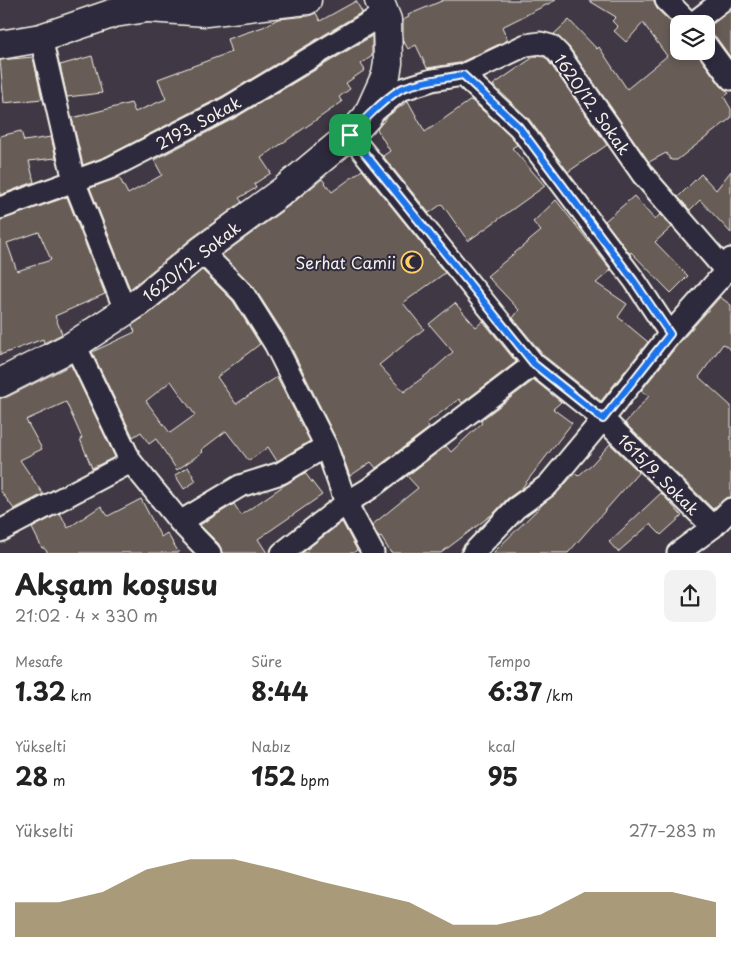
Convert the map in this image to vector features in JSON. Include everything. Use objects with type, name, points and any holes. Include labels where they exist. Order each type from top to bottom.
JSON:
[{"type":"main road","points":[[0,45],[41,38],[114,13],[159,4],[206,12],[307,0]]},
{"type":"main road","name":"1620/12. Sokak","points":[[1,379],[75,344],[139,302],[201,251],[284,190],[359,126],[386,75],[388,63],[387,20],[382,7]]},
{"type":"street","points":[[666,0],[682,15]]},
{"type":"street","points":[[703,15],[723,0]]},
{"type":"street","name":"2193. Sokak","points":[[0,208],[110,168],[230,107],[382,7]]},
{"type":"street","points":[[41,38],[74,181],[125,310]]},
{"type":"street","name":"1620/12. Sokak","points":[[359,126],[400,90],[432,80],[463,75],[526,45],[540,43],[551,46],[559,54],[643,175],[729,264]]},
{"type":"street","points":[[715,57],[731,79]]},
{"type":"street","points":[[463,75],[519,127],[634,281],[670,334]]},
{"type":"street","name":"1615/9. Sokak","points":[[359,126],[534,364],[603,419],[713,527],[731,509]]},
{"type":"street","points":[[201,251],[243,292],[275,344],[326,446],[346,503],[373,553]]},
{"type":"street","points":[[473,553],[516,508],[548,485],[729,264]]},
{"type":"street","points":[[75,344],[130,462],[180,522],[210,553]]},
{"type":"street","points":[[282,553],[346,503],[369,489],[534,364]]},
{"type":"street","points":[[180,522],[240,486],[281,473],[326,446]]},
{"type":"street","points":[[1,527],[130,462]]},
{"type":"street","points":[[678,553],[713,527]]},
{"type":"building","points":[[444,0],[556,0],[502,27],[508,40],[459,63],[427,68],[416,45],[408,49],[403,40],[403,20],[409,17],[408,15]]},
{"type":"building","points":[[588,0],[654,0],[657,9],[670,21],[670,60],[702,60],[721,86],[729,93],[724,97],[731,109],[731,118],[677,160],[671,160],[666,153],[649,162],[569,47],[554,34],[569,20],[597,49],[599,47],[627,89],[667,56],[643,23],[626,42],[614,31],[618,27],[612,21],[616,17]]},
{"type":"building","points":[[356,1],[362,12],[223,96],[105,157],[83,165],[72,118],[131,103],[135,112],[166,99],[158,79],[231,52],[227,39],[263,27],[278,19],[309,16],[316,13],[320,21]]},
{"type":"building","points":[[731,10],[731,58],[715,36],[715,22]]},
{"type":"building","points":[[372,36],[372,56],[361,64],[365,70],[346,83],[350,89],[339,97],[342,102],[261,158],[271,173],[254,184],[256,188],[239,198],[242,202],[192,238],[130,289],[90,188],[119,177],[128,194],[162,175],[154,160],[235,118]]},
{"type":"building","points":[[92,56],[102,93],[67,97],[60,65]]},
{"type":"building","points":[[535,56],[545,57],[607,145],[568,172],[529,119],[493,85]]},
{"type":"building","points":[[33,57],[42,99],[4,103],[0,60]]},
{"type":"building","points":[[471,100],[510,135],[517,145],[512,148],[545,186],[468,241],[442,204],[429,213],[383,156],[390,151],[377,129],[388,116],[408,101],[425,132]]},
{"type":"building","points":[[21,131],[24,141],[51,137],[56,158],[29,161],[34,182],[0,195],[0,136]]},
{"type":"building","points":[[362,170],[445,273],[403,303],[424,329],[379,365],[404,392],[435,368],[453,352],[429,324],[455,303],[476,327],[483,321],[516,362],[462,403],[459,399],[427,423],[429,428],[376,468],[371,462],[350,476],[337,441],[286,337],[253,286],[222,255],[293,203],[322,179],[332,192]]},
{"type":"building","points":[[731,171],[731,233],[700,200],[690,210],[678,197],[701,174],[716,190]]},
{"type":"building","points":[[634,196],[655,220],[660,214],[672,227],[655,242],[688,276],[671,293],[631,252],[630,254],[605,221]]},
{"type":"building","points":[[67,197],[105,294],[55,316],[62,334],[44,343],[43,339],[0,355],[0,220]],"holes":[[[39,232],[51,260],[17,271],[7,243]]]},
{"type":"building","points":[[556,200],[611,270],[596,283],[627,304],[618,317],[648,342],[601,401],[543,355],[513,318],[519,310],[487,276],[541,231],[533,222]]},
{"type":"building","points":[[202,270],[233,301],[260,344],[217,377],[236,404],[277,377],[310,441],[277,461],[268,447],[249,461],[226,431],[201,450],[203,452],[177,470],[156,439],[149,444],[141,432],[133,437],[92,352],[135,332],[132,325],[149,314]],"holes":[[[171,381],[195,415],[170,433],[146,401]]]},
{"type":"building","points":[[720,297],[731,305],[731,350],[723,344],[699,377],[731,406],[731,497],[723,500],[713,509],[625,423],[649,396],[641,391],[680,342]]},
{"type":"building","points":[[71,365],[115,457],[92,468],[80,439],[82,438],[66,402],[26,420],[42,449],[20,460],[43,494],[14,509],[0,490],[0,398],[7,397]]},
{"type":"building","points":[[534,380],[561,402],[553,409],[572,423],[521,489],[507,499],[494,513],[441,553],[391,553],[381,537],[379,538],[372,525],[418,488],[407,476],[446,446],[451,452],[482,423],[480,421]]},
{"type":"building","points":[[610,444],[639,472],[568,553],[493,553],[544,503],[557,493],[575,473],[578,476]]},
{"type":"building","points":[[188,467],[196,481],[184,489],[175,475]]},
{"type":"building","points":[[305,473],[322,495],[258,539],[267,553],[222,553],[219,544],[200,525],[234,504],[241,515]]},
{"type":"building","points":[[661,493],[682,516],[661,535],[650,524],[618,552],[609,542]]},
{"type":"building","points":[[141,499],[161,537],[167,533],[179,553],[48,553],[42,548],[32,528],[60,513],[68,528],[101,506],[108,516]]},
{"type":"building","points":[[342,522],[357,550],[353,553],[302,553]]},
{"type":"place","name":"Serhat Camii","points":[[412,262]]},
{"type":"route","points":[[463,75],[519,127],[634,281],[670,334],[603,419],[534,364],[350,135],[400,90],[432,80],[463,75]]}]
